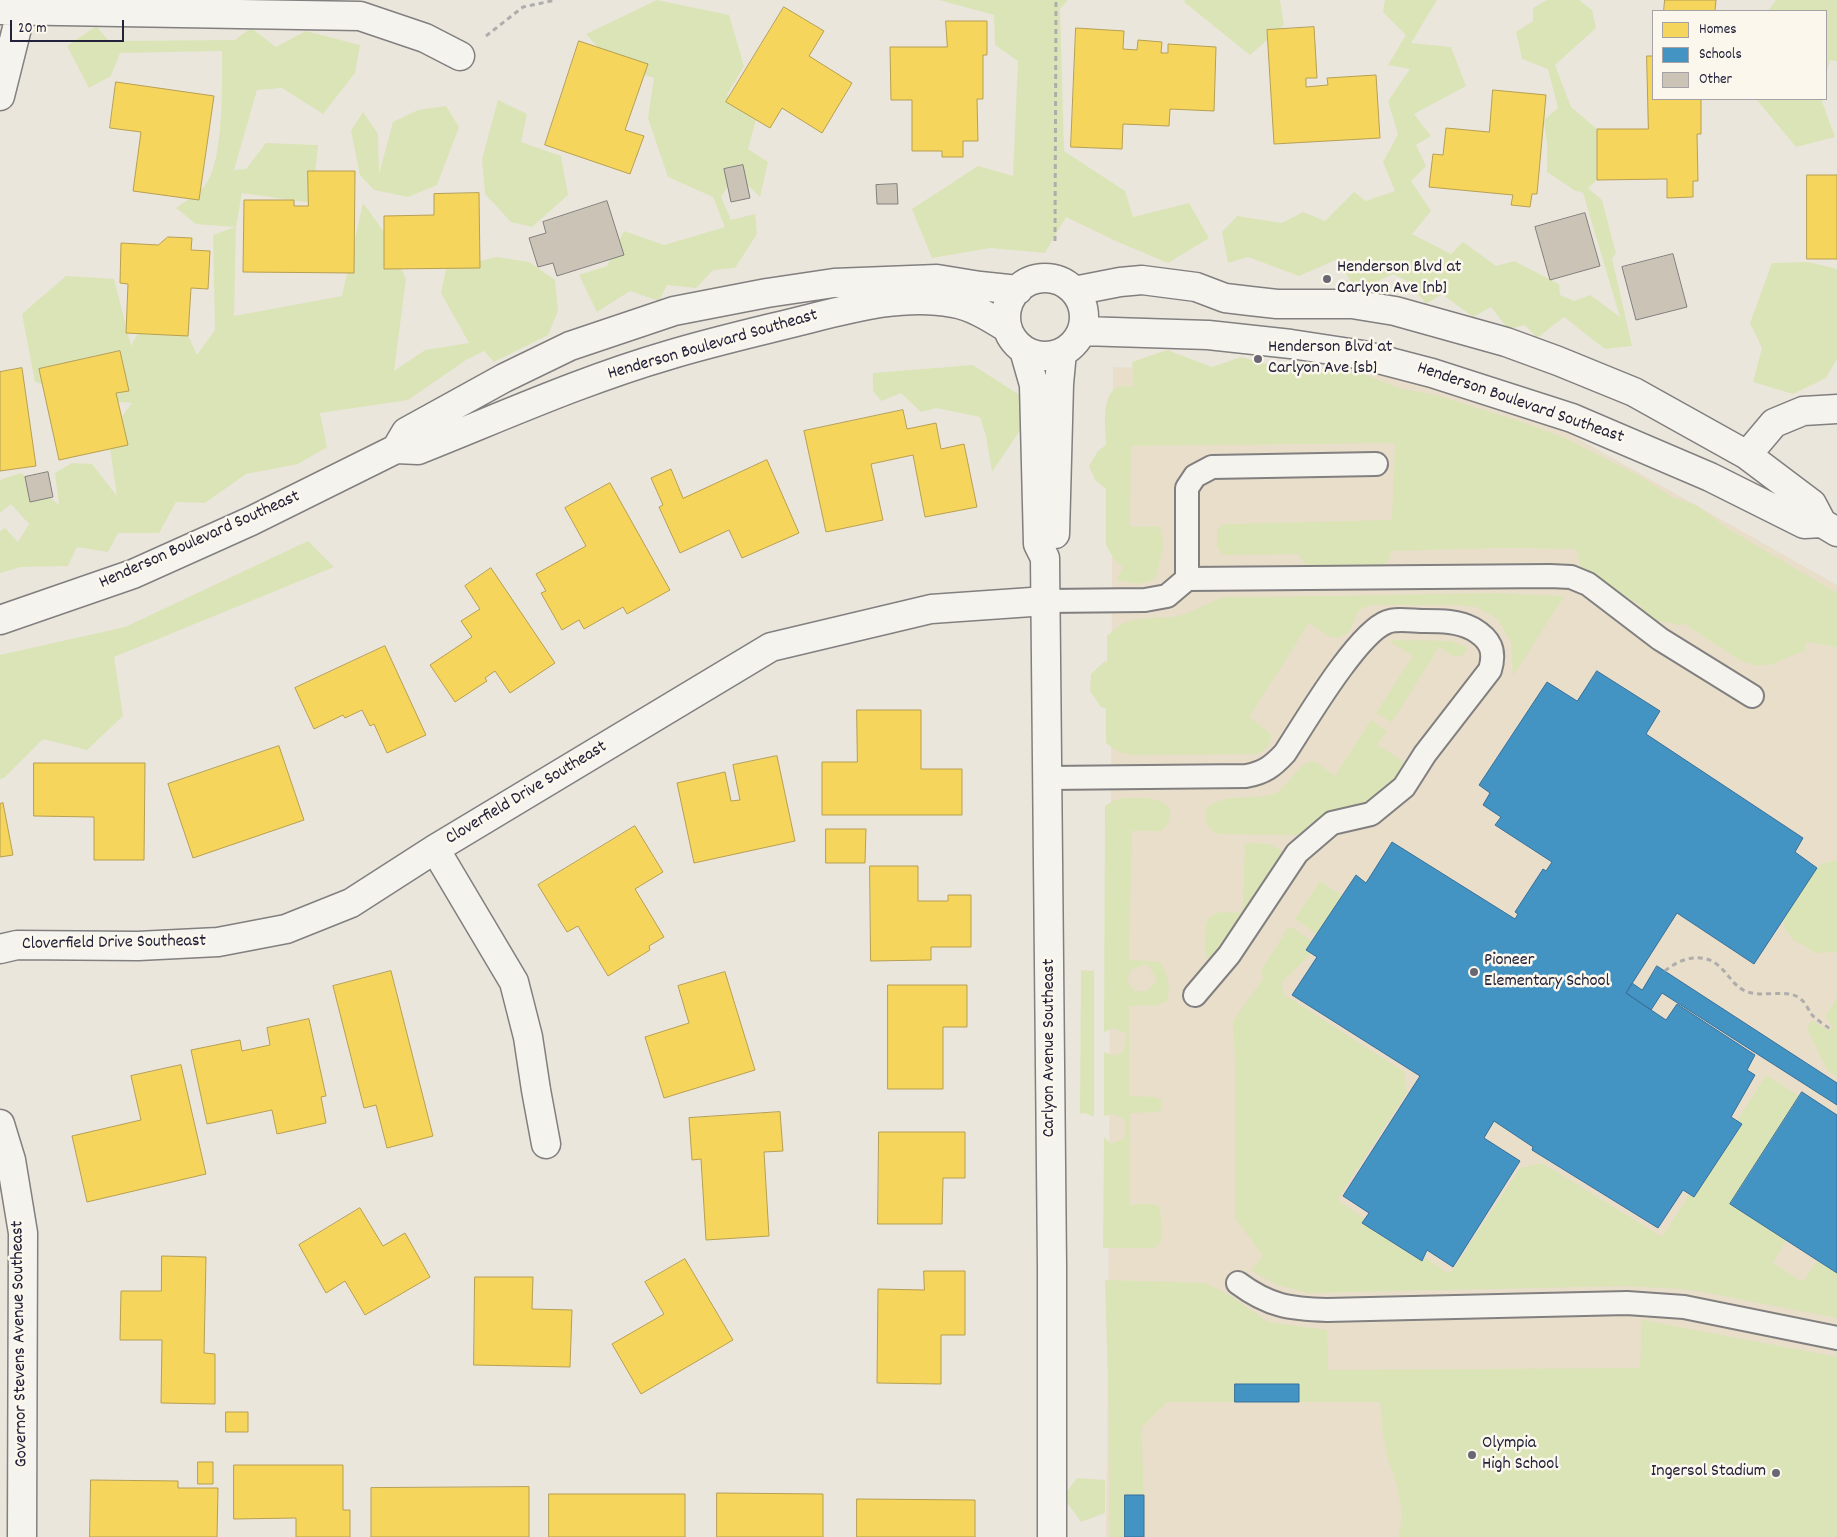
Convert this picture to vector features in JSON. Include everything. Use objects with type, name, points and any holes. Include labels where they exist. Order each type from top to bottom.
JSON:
[{"type":"street","points":[[0,96],[15,7],[360,16],[425,38],[460,56]]},
{"type":"street","points":[[1043,278],[1059,281],[1074,291],[1081,299],[1085,314],[1082,331],[1075,343],[1062,352],[1050,356],[1035,355],[1024,350],[1014,341],[1008,328],[1007,311],[1011,300],[1018,290],[1028,282],[1043,278]]},
{"type":"street","name":"Henderson Boulevard Southeast","points":[[396,449],[406,432],[504,378],[570,346],[674,311],[767,293],[834,283],[937,279],[1018,290]]},
{"type":"street","name":"Henderson Boulevard Southeast","points":[[1074,291],[1120,282],[1142,280],[1196,287],[1225,298],[1250,301],[1277,304],[1352,304],[1395,311],[1506,342],[1634,392],[1747,454],[1812,504],[1829,528]]},
{"type":"street","name":"Henderson Boulevard Southeast","points":[[0,620],[133,574],[251,521],[396,449],[418,450],[603,377],[668,355],[803,320],[877,304],[924,300],[954,303],[984,314],[1008,328]]},
{"type":"street","name":"Henderson Boulevard Southeast","points":[[1082,331],[1208,336],[1291,344],[1371,357],[1467,384],[1572,418],[1710,476],[1804,524],[1829,528]]},
{"type":"street","name":"Carlyon Avenue Southeast","points":[[1024,350],[1034,385],[1038,544],[1045,558],[1052,1266],[1052,1537]]},
{"type":"street","name":"Carlyon Avenue Southeast","points":[[1045,558],[1055,542],[1059,384],[1062,352]]},
{"type":"street","points":[[1747,454],[1774,423],[1803,411],[1837,409]]},
{"type":"street","name":"Cloverfield Drive Southeast","points":[[0,949],[17,945],[138,946],[218,942],[286,929],[351,904],[436,849],[771,647],[930,609],[1046,601]]},
{"type":"street","points":[[436,849],[514,982],[528,1037],[546,1144]]},
{"type":"street","name":"Governor Stevens Avenue Southeast","points":[[0,1124],[11,1160],[23,1232],[22,1537]]},
{"type":"lane","points":[[1187,579],[1187,488],[1195,476],[1212,468],[1376,464]]},
{"type":"lane","points":[[1046,601],[1145,600],[1167,596],[1187,579],[1571,577],[1588,584],[1660,639],[1752,696]]},
{"type":"lane","points":[[1048,778],[1246,776],[1260,774],[1274,766],[1285,753],[1344,664],[1376,628],[1388,621],[1448,621],[1467,626],[1483,635],[1491,646],[1493,659],[1490,670],[1425,754],[1404,788],[1371,814],[1332,823],[1297,853],[1230,955],[1195,995]]},
{"type":"lane","points":[[1238,1284],[1270,1302],[1295,1309],[1327,1310],[1627,1303],[1684,1307],[1837,1338]]},
{"type":"path","points":[[460,56],[522,7],[556,0]]},
{"type":"path","points":[[1055,242],[1056,0]]},
{"type":"path","points":[[1665,971],[1681,960],[1694,957],[1706,959],[1719,966],[1738,988],[1760,994],[1789,994],[1798,997],[1808,1007],[1813,1016],[1830,1029]]},
{"type":"shaded area","name":"Pioneer Elementary School","points":[[1113,367],[1398,375],[1570,434],[1837,585],[1837,1537],[1106,1537]]},
{"type":"green space","points":[[657,0],[729,15],[744,66],[727,95],[756,120],[748,149],[768,162],[760,197],[736,173],[721,197],[731,220],[755,214],[757,234],[735,268],[713,270],[696,288],[667,285],[659,301],[630,291],[597,312],[579,275],[607,266],[624,231],[664,245],[725,227],[713,197],[668,177],[648,118],[654,78],[613,64],[586,34]]},
{"type":"green space","points":[[939,0],[1068,0],[1060,9],[1064,151],[1125,191],[1133,217],[1189,203],[1209,238],[1168,263],[1066,217],[1045,253],[990,248],[932,258],[912,209],[978,166],[1013,176],[1018,61],[995,45],[994,15]]},
{"type":"green space","points":[[1185,0],[1280,0],[1284,25],[1250,55],[1184,2]]},
{"type":"green space","points":[[1385,0],[1437,0],[1411,43],[1451,47],[1466,86],[1414,114],[1431,136],[1416,145],[1426,166],[1411,181],[1431,211],[1412,234],[1451,254],[1463,242],[1496,266],[1514,261],[1559,284],[1560,295],[1574,301],[1590,295],[1620,317],[1583,193],[1574,190],[1547,172],[1547,144],[1544,120],[1558,108],[1548,69],[1522,59],[1516,32],[1533,21],[1533,8],[1547,0],[1579,0],[1592,10],[1596,28],[1555,65],[1571,107],[1597,129],[1597,180],[1588,188],[1602,200],[1616,254],[1612,258],[1632,346],[1605,349],[1564,317],[1537,338],[1525,325],[1508,329],[1491,307],[1473,317],[1442,294],[1426,304],[1409,282],[1393,274],[1356,291],[1338,259],[1299,276],[1248,257],[1228,263],[1222,232],[1237,216],[1282,223],[1303,212],[1325,221],[1354,192],[1366,201],[1395,191],[1383,162],[1398,134],[1388,101],[1410,69],[1388,65],[1406,35],[1383,12]]},
{"type":"green space","points":[[1776,0],[1837,0],[1837,61],[1830,60],[1827,72],[1827,10],[1769,10]]},
{"type":"green space","points":[[96,26],[109,41],[235,40],[251,28],[276,47],[306,31],[360,45],[355,73],[323,114],[282,88],[257,90],[234,170],[246,169],[266,143],[318,145],[312,203],[242,193],[236,227],[234,316],[342,296],[363,203],[384,232],[406,279],[394,371],[425,350],[469,343],[441,293],[446,269],[496,257],[529,262],[555,280],[558,311],[548,335],[494,362],[484,351],[466,360],[408,400],[320,413],[327,447],[298,464],[246,474],[205,503],[176,502],[159,533],[118,533],[108,552],[77,547],[68,566],[21,567],[0,573],[0,531],[5,528],[18,542],[29,524],[11,504],[0,513],[0,481],[21,473],[59,505],[55,473],[72,463],[92,464],[117,496],[108,435],[132,403],[96,400],[35,382],[22,314],[66,276],[114,279],[131,346],[140,329],[182,322],[197,355],[215,330],[213,235],[235,227],[196,224],[176,208],[204,187],[212,172],[221,120],[222,51],[120,53],[111,76],[89,88],[67,46]]},
{"type":"green space","points":[[498,100],[527,114],[521,142],[561,156],[568,195],[532,227],[511,222],[485,194],[482,159]]},
{"type":"green space","points":[[1757,100],[1821,100],[1835,137],[1796,147]]},
{"type":"green space","points":[[446,106],[459,127],[437,185],[408,197],[374,190],[360,175],[351,131],[363,112],[378,134],[379,174],[393,122],[418,110]]},
{"type":"green space","points":[[1808,262],[1837,269],[1837,359],[1826,378],[1793,394],[1753,382],[1762,348],[1750,323],[1772,263]]},
{"type":"green space","points":[[1167,350],[1212,367],[1241,357],[1288,370],[1349,368],[1399,388],[1439,396],[1519,421],[1565,438],[1641,477],[1674,498],[1696,505],[1730,530],[1837,593],[1837,647],[1806,642],[1805,651],[1770,665],[1753,665],[1739,660],[1683,623],[1680,625],[1639,617],[1642,606],[1613,590],[1587,601],[1576,549],[1506,548],[1391,551],[1390,558],[1360,590],[1325,584],[1300,558],[1299,554],[1223,555],[1217,547],[1217,530],[1224,524],[1392,520],[1395,443],[1131,446],[1130,527],[1159,526],[1164,544],[1156,577],[1142,583],[1117,580],[1123,567],[1115,561],[1106,545],[1106,489],[1095,480],[1089,466],[1098,451],[1106,445],[1105,411],[1110,395],[1115,389],[1122,386],[1134,387],[1132,362]]},
{"type":"green space","points":[[973,365],[1021,396],[1023,426],[992,472],[986,436],[980,417],[936,408],[921,412],[901,393],[881,401],[873,391],[873,373]]},
{"type":"green space","points":[[308,541],[334,567],[114,657],[123,716],[87,750],[43,739],[4,778],[0,779],[0,655],[125,627]]},
{"type":"green space","points":[[1495,593],[1564,596],[1513,676],[1511,643],[1498,619],[1476,607],[1457,605],[1370,605],[1359,610],[1349,632],[1338,638],[1330,637],[1309,623],[1249,717],[1271,734],[1266,749],[1256,754],[1132,755],[1117,751],[1106,743],[1106,708],[1101,707],[1090,691],[1091,674],[1105,661],[1107,662],[1107,636],[1130,621],[1177,616],[1224,597]]},
{"type":"green space","points":[[1390,640],[1451,641],[1465,646],[1467,650],[1462,656],[1454,657],[1439,647],[1392,722],[1376,713],[1413,656]]},
{"type":"green space","points":[[1371,720],[1387,731],[1377,745],[1404,762],[1385,796],[1338,809],[1311,823],[1299,835],[1220,834],[1208,827],[1206,812],[1211,805],[1230,799],[1273,794],[1279,791],[1307,763],[1314,761],[1335,776]]},
{"type":"green space","points":[[1147,798],[1162,802],[1170,812],[1168,823],[1161,830],[1132,831],[1129,960],[1159,962],[1165,970],[1169,986],[1166,1002],[1157,1005],[1129,1006],[1129,1096],[1156,1097],[1161,1100],[1161,1110],[1157,1112],[1130,1113],[1130,1205],[1152,1204],[1158,1206],[1162,1223],[1162,1237],[1159,1244],[1153,1248],[1103,1248],[1104,1137],[1111,1144],[1125,1138],[1125,1120],[1115,1114],[1104,1116],[1104,1052],[1115,1056],[1123,1052],[1127,1034],[1114,1028],[1104,1032],[1105,806],[1115,800]],"holes":[[[1148,964],[1157,981],[1147,991],[1134,991],[1127,979],[1132,969]]]},
{"type":"green space","points":[[1245,843],[1269,844],[1285,853],[1214,958],[1208,958],[1204,944],[1207,922],[1218,913],[1240,913],[1243,907]]},
{"type":"green space","points":[[1837,861],[1837,952],[1817,953],[1793,940],[1785,929],[1783,919],[1817,868],[1823,863]]},
{"type":"green space","points":[[1320,881],[1342,896],[1317,934],[1295,919]]},
{"type":"green space","points":[[1289,926],[1312,941],[1306,950],[1311,954],[1282,982],[1283,994],[1404,1072],[1407,1092],[1337,1200],[1365,1219],[1362,1223],[1421,1261],[1424,1257],[1450,1274],[1520,1168],[1542,1163],[1662,1237],[1689,1195],[1694,1197],[1741,1124],[1737,1121],[1766,1075],[1799,1096],[1730,1204],[1786,1240],[1773,1263],[1803,1282],[1817,1261],[1837,1273],[1837,1318],[1703,1292],[1627,1286],[1308,1293],[1275,1284],[1251,1270],[1263,1256],[1235,1218],[1235,1060],[1233,1021],[1263,979],[1261,971]]},
{"type":"green space","points":[[1094,969],[1094,1117],[1086,1113],[1080,1114],[1081,970],[1092,971]]},
{"type":"green space","points":[[1837,997],[1837,1077],[1827,1070],[1807,1028],[1812,1020],[1829,1031],[1832,1027],[1826,1016]]},
{"type":"green space","name":"Olympia High School","points":[[1105,1280],[1206,1283],[1229,1295],[1268,1322],[1327,1330],[1328,1370],[1640,1368],[1642,1320],[1837,1357],[1837,1537],[1398,1537],[1402,1517],[1398,1489],[1383,1435],[1380,1402],[1167,1402],[1142,1427],[1144,1537],[1109,1537],[1109,1421]]},
{"type":"green space","points":[[1077,1478],[1105,1480],[1105,1513],[1081,1522],[1063,1497]]},
{"type":"building: Homes","points":[[1665,0],[1716,0],[1715,10],[1664,10]]},
{"type":"building: Homes","points":[[784,7],[824,31],[809,56],[852,83],[822,133],[782,108],[770,128],[726,102]]},
{"type":"building: Homes","points":[[946,21],[987,21],[987,55],[983,55],[983,99],[977,99],[978,141],[963,141],[963,157],[942,157],[942,151],[912,151],[912,100],[891,100],[890,47],[947,47]]},
{"type":"building: Homes","points":[[1314,27],[1317,78],[1306,78],[1306,87],[1328,85],[1327,78],[1376,75],[1380,138],[1274,144],[1267,30]]},
{"type":"building: Homes","points":[[1076,28],[1124,31],[1123,49],[1137,50],[1138,40],[1162,42],[1161,53],[1168,53],[1168,44],[1216,47],[1214,111],[1170,109],[1169,126],[1123,124],[1122,149],[1071,147]]},
{"type":"building: Homes","points":[[579,41],[648,64],[625,130],[644,136],[630,174],[545,145]]},
{"type":"building: Homes","points":[[1647,56],[1652,56],[1652,100],[1701,100],[1701,134],[1697,134],[1698,181],[1693,181],[1693,197],[1667,198],[1667,179],[1597,180],[1597,129],[1648,129]]},
{"type":"building: Homes","points":[[116,82],[214,96],[199,200],[133,191],[141,132],[110,128]]},
{"type":"building: Homes","points":[[1493,90],[1546,95],[1537,194],[1532,194],[1530,207],[1511,205],[1513,195],[1429,187],[1433,154],[1443,155],[1446,128],[1489,132]]},
{"type":"building: Homes","points":[[308,171],[355,171],[354,273],[243,272],[244,200],[294,200],[294,206],[308,206]]},
{"type":"building: Homes","points":[[1807,175],[1837,175],[1837,259],[1807,259]]},
{"type":"building: Homes","points":[[479,193],[480,268],[384,269],[384,216],[434,215],[434,194]]},
{"type":"building: Homes","points":[[168,237],[192,238],[191,250],[210,251],[208,289],[191,288],[188,336],[126,333],[128,284],[120,283],[121,243],[158,245]]},
{"type":"building: Homes","points":[[120,351],[129,391],[116,393],[128,445],[59,460],[39,369]]},
{"type":"building: Homes","points":[[22,368],[36,466],[0,471],[0,372]]},
{"type":"building: Homes","points":[[903,410],[907,429],[936,423],[941,449],[964,444],[977,507],[925,517],[913,455],[871,464],[883,520],[826,532],[804,431]]},
{"type":"building: Homes","points":[[767,460],[799,533],[742,558],[729,530],[680,553],[659,507],[663,505],[651,478],[671,469],[683,498]]},
{"type":"building: Homes","points":[[610,483],[670,590],[627,614],[623,607],[584,629],[579,620],[562,630],[541,593],[546,591],[536,574],[586,546],[565,508]]},
{"type":"building: Homes","points":[[491,568],[555,663],[510,693],[495,671],[485,678],[487,681],[455,702],[430,665],[472,637],[461,621],[480,609],[465,586]]},
{"type":"building: Homes","points":[[385,646],[426,735],[387,753],[374,724],[370,726],[362,710],[345,718],[343,715],[314,729],[295,688]]},
{"type":"building: Homes","points":[[857,710],[921,710],[921,769],[962,769],[962,815],[822,815],[822,762],[857,762]]},
{"type":"building: Homes","points":[[279,746],[304,820],[193,858],[168,784]]},
{"type":"building: Homes","points":[[777,756],[795,841],[694,863],[677,783],[725,772],[731,801],[740,800],[733,765]]},
{"type":"building: Homes","points":[[34,763],[145,763],[144,860],[94,860],[94,817],[34,816]]},
{"type":"building: Homes","points":[[3,803],[13,855],[0,857],[0,804]]},
{"type":"building: Homes","points":[[635,826],[663,872],[635,889],[664,937],[649,946],[650,950],[608,976],[578,926],[567,932],[538,885]]},
{"type":"building: Homes","points":[[826,829],[866,829],[865,863],[826,863]]},
{"type":"building: Homes","points":[[870,866],[918,866],[918,901],[948,901],[948,895],[971,895],[971,947],[931,947],[931,960],[871,961]]},
{"type":"building: Homes","points":[[391,971],[433,1136],[387,1148],[376,1105],[364,1108],[333,986]]},
{"type":"building: Homes","points":[[725,972],[755,1070],[664,1098],[645,1037],[689,1023],[678,986]]},
{"type":"building: Homes","points":[[888,985],[967,985],[967,1027],[943,1027],[943,1089],[888,1089]]},
{"type":"building: Homes","points":[[309,1019],[326,1096],[321,1097],[326,1123],[277,1134],[272,1110],[207,1124],[191,1050],[240,1040],[242,1051],[270,1045],[267,1028]]},
{"type":"building: Homes","points":[[181,1065],[206,1174],[87,1202],[72,1136],[141,1120],[131,1076]]},
{"type":"building: Homes","points":[[780,1112],[783,1151],[764,1152],[769,1236],[706,1240],[701,1159],[692,1160],[689,1118]]},
{"type":"building: Homes","points":[[879,1132],[965,1132],[965,1178],[943,1178],[942,1224],[878,1224]]},
{"type":"building: Homes","points":[[360,1208],[383,1246],[405,1233],[430,1277],[365,1315],[345,1281],[326,1293],[299,1245]]},
{"type":"building: Homes","points":[[162,1256],[206,1257],[204,1353],[215,1354],[215,1404],[161,1403],[162,1340],[120,1340],[121,1291],[161,1291]]},
{"type":"building: Homes","points":[[685,1259],[733,1340],[641,1394],[612,1344],[664,1314],[645,1282]]},
{"type":"building: Homes","points":[[924,1271],[965,1271],[965,1335],[941,1335],[941,1384],[877,1383],[878,1289],[924,1290]]},
{"type":"building: Homes","points":[[475,1277],[533,1277],[532,1309],[572,1310],[570,1367],[474,1365]]},
{"type":"building: Homes","points":[[226,1412],[248,1412],[248,1432],[226,1432]]},
{"type":"building: Homes","points":[[198,1462],[213,1462],[213,1484],[198,1484]]},
{"type":"building: Homes","points":[[234,1465],[343,1465],[343,1510],[350,1510],[350,1537],[296,1537],[296,1518],[234,1519]]},
{"type":"building: Homes","points":[[91,1480],[178,1481],[178,1488],[218,1488],[217,1537],[90,1537]]},
{"type":"building: Homes","points":[[529,1487],[529,1537],[371,1537],[371,1488]]},
{"type":"building: Homes","points":[[717,1493],[823,1494],[823,1537],[717,1537]]},
{"type":"building: Homes","points":[[549,1494],[685,1494],[685,1537],[549,1537]]},
{"type":"building: Homes","points":[[857,1499],[975,1500],[975,1537],[857,1537]]},
{"type":"building: Schools","points":[[1597,671],[1660,711],[1646,734],[1803,838],[1795,852],[1817,868],[1754,964],[1677,913],[1626,993],[1666,1020],[1677,1004],[1755,1055],[1747,1070],[1755,1075],[1731,1117],[1742,1124],[1694,1197],[1683,1190],[1658,1228],[1532,1150],[1533,1147],[1494,1121],[1484,1138],[1520,1161],[1453,1267],[1427,1250],[1422,1261],[1362,1223],[1369,1213],[1343,1196],[1420,1076],[1292,995],[1317,957],[1306,950],[1356,875],[1366,883],[1392,842],[1515,919],[1518,914],[1515,912],[1543,869],[1546,871],[1552,862],[1495,825],[1501,817],[1483,805],[1490,793],[1479,785],[1547,682],[1577,701]]},
{"type":"building: Schools","points":[[1657,966],[1837,1083],[1837,1105],[1662,993],[1651,1010],[1626,993],[1632,983],[1642,990]]},
{"type":"building: Schools","points":[[1802,1092],[1837,1115],[1837,1273],[1730,1204]]},
{"type":"building: Schools","points":[[1235,1384],[1299,1384],[1299,1402],[1235,1402]]},
{"type":"building: Schools","points":[[1125,1495],[1144,1495],[1144,1537],[1125,1537]]},
{"type":"building: Other","points":[[743,165],[750,198],[731,202],[724,169]]},
{"type":"building: Other","points":[[897,184],[898,204],[877,204],[876,185]]},
{"type":"building: Other","points":[[607,201],[624,255],[557,276],[553,263],[538,267],[529,238],[546,233],[543,222]]},
{"type":"building: Other","points":[[1585,213],[1600,266],[1550,280],[1535,227]]},
{"type":"building: Other","points":[[1673,254],[1687,307],[1636,320],[1622,267]]},
{"type":"building: Other","points":[[48,472],[53,497],[30,502],[25,477]]},
{"type":"place","name":"Henderson Blvd at Carlyon Ave [nb]","points":[[1327,279]]},
{"type":"place","name":"Henderson Blvd at Carlyon Ave [sb]","points":[[1258,359]]},
{"type":"place","name":"Pioneer Elementary School","points":[[1474,972]]},
{"type":"place","name":"Olympia High School","points":[[1472,1455]]},
{"type":"place","name":"Ingersol Stadium","points":[[1776,1473]]}]
